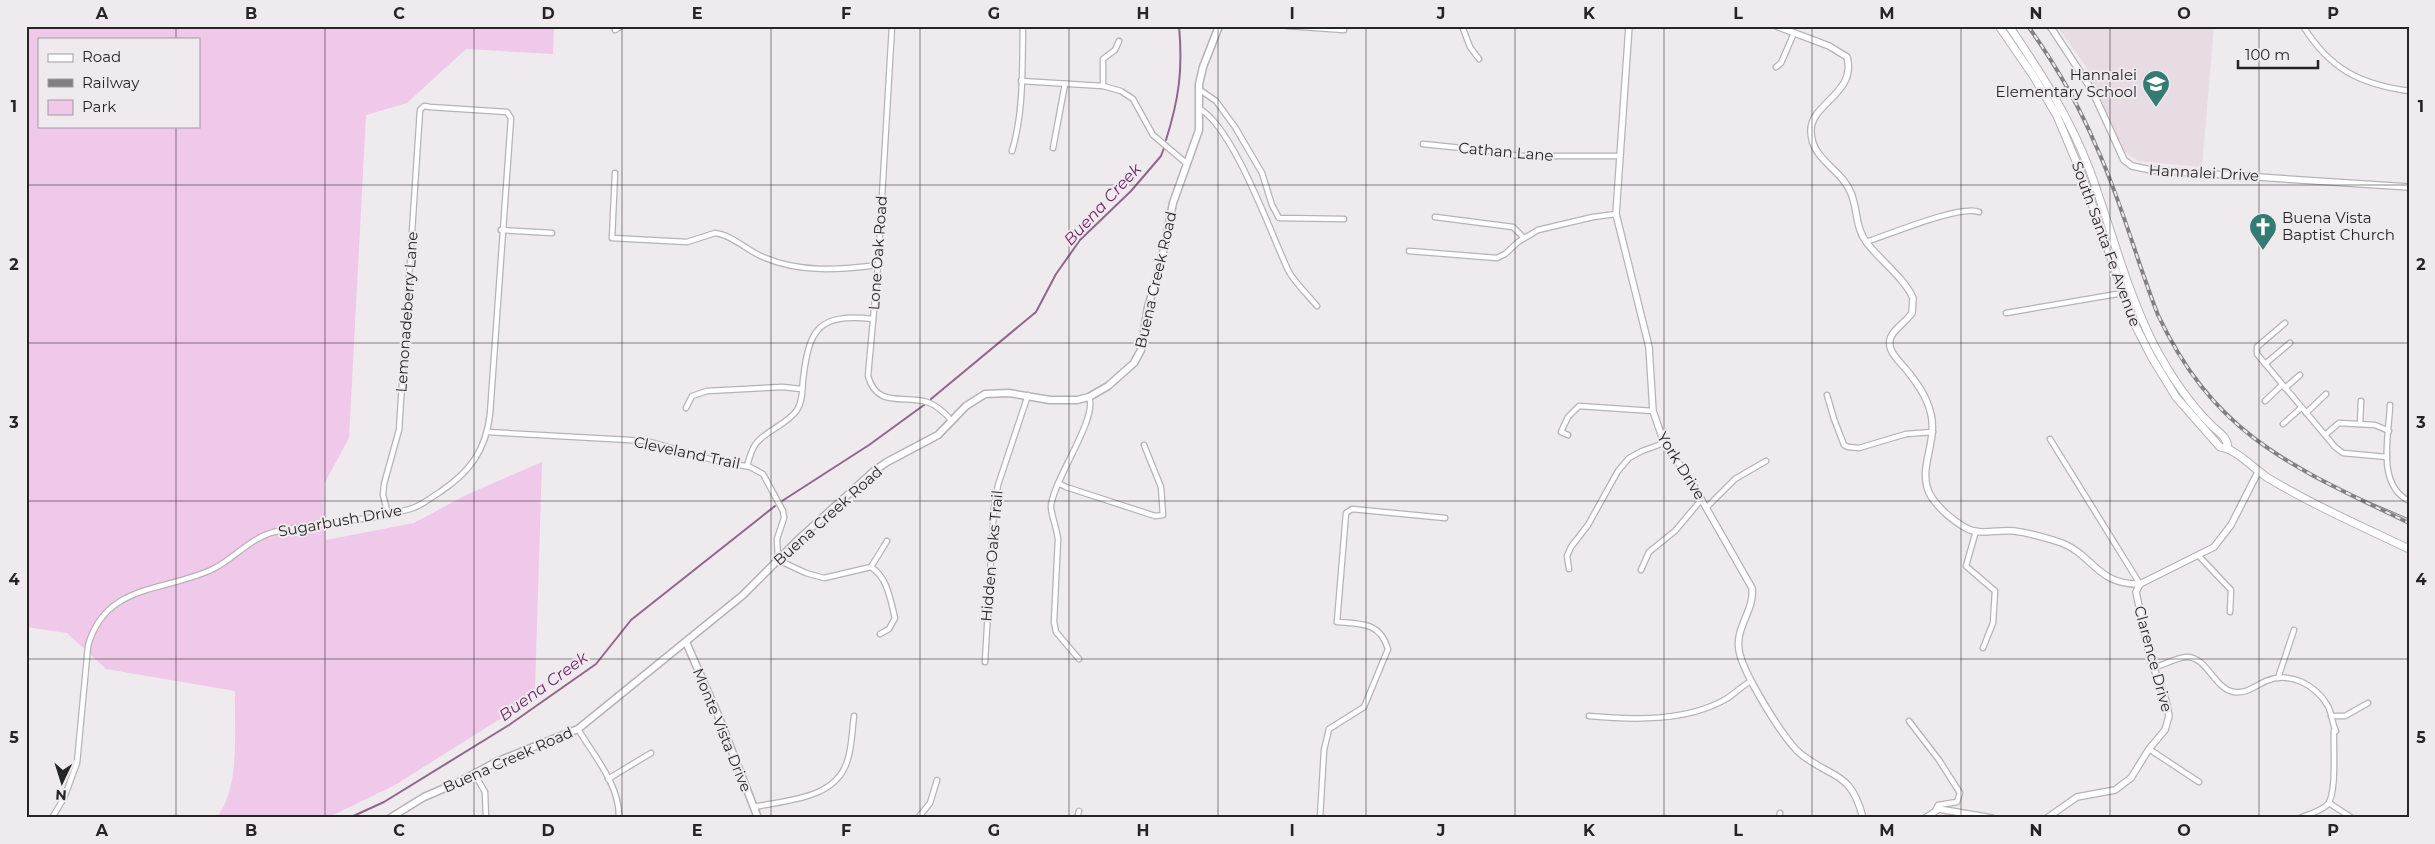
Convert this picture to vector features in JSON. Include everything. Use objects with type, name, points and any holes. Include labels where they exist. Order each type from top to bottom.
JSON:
[{"type":"main road","name":"Buena Creek Road","points":[[390,818],[424,797],[520,751],[578,729],[742,595],[874,472],[888,462],[938,435],[974,400],[985,394],[995,392],[1062,401],[1090,397],[1126,372],[1139,355],[1148,307],[1161,263],[1173,203],[1198,130],[1203,67],[1219,26]]},
{"type":"main road","name":"South Santa Fe Avenue","points":[[1999,26],[2034,77],[2057,116],[2081,173],[2141,338],[2170,388],[2204,432],[2220,447],[2228,448],[2258,472],[2294,494],[2409,549]]},
{"type":"main road","name":"South Santa Fe Avenue","points":[[2009,26],[2041,73],[2068,120],[2089,170],[2142,320],[2156,348],[2183,392],[2211,425],[2227,439],[2228,448]]},
{"type":"main road","name":"Monte Vista Drive","points":[[686,642],[718,715],[758,818]]},
{"type":"street","points":[[615,30],[622,26]]},
{"type":"street","name":"Lone Oak Road","points":[[892,26],[878,265],[868,376],[871,386],[877,393],[888,398],[926,402],[934,405],[952,421]]},
{"type":"street","points":[[1012,151],[1015,141],[1021,81],[1023,26]]},
{"type":"street","points":[[1287,26],[1344,30]]},
{"type":"street","points":[[1462,26],[1470,47],[1479,59]]},
{"type":"street","name":"York Drive","points":[[1629,26],[1616,214],[1649,348],[1653,411],[1657,428],[1752,588],[1753,597],[1740,629],[1739,650],[1751,681],[1795,749],[1845,781],[1855,795],[1863,818]]},
{"type":"street","points":[[1776,26],[1836,49],[1847,57],[1848,74],[1830,102],[1813,120],[1811,132],[1815,151],[1840,176],[1851,193],[1859,230],[1866,242],[1914,298],[1912,313],[1893,332],[1890,346],[1896,360],[1908,372],[1927,400],[1934,424],[1927,472],[1927,487],[1944,511],[1966,528],[1976,531],[2013,531],[2062,543],[2077,551],[2094,568],[2109,577],[2126,584],[2140,584],[2214,547],[2221,540],[2240,509],[2258,472]]},
{"type":"street","name":"Hannalei Drive","points":[[2050,26],[2086,79],[2107,119],[2124,160],[2132,166],[2151,170],[2409,187]]},
{"type":"street","points":[[2303,26],[2327,59],[2351,75],[2372,84],[2409,91]]},
{"type":"street","points":[[1776,67],[1782,63],[1794,33]]},
{"type":"street","points":[[1103,86],[1103,59],[1115,50],[1119,41]]},
{"type":"street","points":[[1021,81],[1103,86],[1121,91],[1132,99],[1153,135],[1186,163]]},
{"type":"street","points":[[1052,148],[1065,84]]},
{"type":"street","points":[[1200,90],[1216,101],[1235,127],[1262,173],[1272,206],[1279,218],[1344,219]]},
{"type":"street","name":"Lemonadeberry Lane","points":[[388,514],[384,496],[384,484],[399,430],[422,108],[430,106],[510,114]]},
{"type":"street","points":[[1200,109],[1210,116],[1248,176],[1257,202],[1288,271],[1317,306]]},
{"type":"street","name":"Sugarbush Drive","points":[[52,818],[64,798],[75,772],[88,646],[94,628],[107,610],[136,593],[210,571],[256,539],[274,532],[415,508],[459,477],[477,457],[487,432],[510,114]]},
{"type":"street","name":"Cathan Lane","points":[[1424,144],[1492,151],[1519,156],[1619,156]]},
{"type":"street","points":[[615,173],[612,238],[687,242],[715,233],[762,257],[793,265],[824,270],[878,265]]},
{"type":"street","points":[[1866,242],[1952,213],[1970,210],[1979,212]]},
{"type":"street","points":[[1409,251],[1497,258],[1538,230],[1593,217],[1616,214]]},
{"type":"street","points":[[1435,217],[1513,227],[1524,238]]},
{"type":"street","points":[[502,230],[552,233]]},
{"type":"street","points":[[2006,313],[2124,293]]},
{"type":"street","points":[[747,466],[759,440],[780,426],[798,409],[807,354],[818,330],[825,323],[836,318],[873,319]]},
{"type":"street","points":[[2285,323],[2257,347],[2258,354],[2265,364],[2335,447],[2343,453],[2387,457]]},
{"type":"street","points":[[2265,364],[2290,343]]},
{"type":"street","points":[[2264,400],[2300,374]]},
{"type":"street","points":[[686,408],[692,396],[707,391],[782,387],[802,389]]},
{"type":"street","points":[[2306,413],[2326,394]]},
{"type":"street","name":"Hidden Oaks Trail","points":[[985,662],[994,508],[998,485],[1028,395]]},
{"type":"street","points":[[1827,395],[1844,445],[1848,447],[1859,448],[1906,434],[1933,432]]},
{"type":"street","points":[[1079,659],[1056,632],[1054,622],[1058,539],[1057,526],[1050,508],[1058,483],[1091,413],[1090,397]]},
{"type":"street","points":[[2360,424],[2361,401]]},
{"type":"street","points":[[2390,405],[2387,457],[2391,484],[2397,493],[2409,501]]},
{"type":"street","points":[[1568,435],[1561,432],[1568,417],[1579,406],[1653,411]]},
{"type":"street","points":[[2283,424],[2301,408]]},
{"type":"street","points":[[2325,435],[2339,423],[2375,425],[2389,431]]},
{"type":"street","name":"Cleveland Trail","points":[[487,432],[561,438],[647,441],[713,460],[747,466],[762,474],[783,511],[784,518],[777,539],[778,560]]},
{"type":"street","points":[[2050,439],[2140,584]]},
{"type":"street","points":[[1569,569],[1567,556],[1571,547],[1588,525],[1618,471],[1629,458],[1642,450],[1664,442]]},
{"type":"street","points":[[1058,483],[1155,516],[1163,516],[1164,508],[1161,487],[1144,445]]},
{"type":"street","points":[[1706,508],[1735,479],[1766,461]]},
{"type":"street","points":[[1641,570],[1649,552],[1675,531],[1701,500]]},
{"type":"street","points":[[1320,818],[1324,750],[1329,729],[1364,707],[1388,650],[1385,639],[1376,629],[1365,624],[1337,622],[1346,513],[1352,509],[1445,518]]},
{"type":"street","points":[[1976,531],[1966,566],[1995,591],[1992,623],[1983,648]]},
{"type":"street","points":[[778,560],[806,573],[824,578],[871,567],[887,541]]},
{"type":"street","points":[[2198,555],[2231,590],[2230,612]]},
{"type":"street","points":[[871,567],[880,573],[888,590],[894,618],[889,628],[880,634]]},
{"type":"street","name":"Clarence Drive","points":[[2047,818],[2077,797],[2115,790],[2131,778],[2149,749],[2165,730],[2169,716],[2166,702],[2153,668],[2136,592],[2140,584]]},
{"type":"street","points":[[2278,678],[2294,630]]},
{"type":"street","points":[[2153,668],[2186,657],[2197,660],[2223,687],[2236,693],[2248,691],[2266,681],[2278,678],[2300,682],[2313,688],[2322,697],[2336,731],[2334,730],[2332,792],[2329,803],[2322,809],[2300,818]]},
{"type":"street","points":[[1588,716],[1630,718],[1673,715],[1722,700],[1751,681]]},
{"type":"street","points":[[2331,716],[2345,716],[2368,703]]},
{"type":"street","points":[[754,807],[820,792],[840,778],[848,760],[854,716]]},
{"type":"street","points":[[1909,721],[1939,760],[1960,793],[1957,802],[1942,803],[1938,805],[1935,811]]},
{"type":"street","points":[[578,729],[608,779],[618,800],[619,818]]},
{"type":"street","points":[[2149,749],[2199,782]]},
{"type":"street","points":[[608,779],[651,754]]},
{"type":"street","points":[[474,773],[485,792],[486,818]]},
{"type":"street","points":[[918,818],[930,803],[937,780]]},
{"type":"street","points":[[2329,803],[2352,818]]},
{"type":"street","points":[[1925,818],[1935,811],[1946,809],[1992,818]]},
{"type":"street","points":[[1077,818],[1080,811]]},
{"type":"shaded area","name":"Hannalei Elementary School","points":[[2057,26],[2214,26],[2202,167],[2138,161],[2124,151],[2085,65]]},
{"type":"green space","points":[[26,26],[554,26],[553,54],[466,49],[407,103],[366,115],[349,438],[324,484],[326,540],[414,523],[466,495],[542,462],[535,689],[500,719],[395,785],[327,818],[216,818],[224,806],[233,775],[235,691],[106,669],[67,633],[26,627]]},
{"type":"waterway","name":"Buena Creek","points":[[1166,140],[1179,84],[1179,26]]},
{"type":"waterway","name":"Buena Creek","points":[[931,399],[1036,312],[1056,274],[1080,240],[1131,191],[1161,156],[1164,148]]},
{"type":"waterway","name":"Buena Creek","points":[[782,501],[869,445],[924,405]]},
{"type":"waterway","name":"Buena Creek","points":[[349,818],[384,802],[509,725],[596,664],[631,620],[775,506]]},
{"type":"tram line","points":[[2344,491],[2409,519]]},
{"type":"railway","points":[[2028,26],[2057,69],[2082,114],[2113,187],[2158,315],[2181,357],[2206,392],[2233,420],[2262,444],[2294,465],[2409,523]]},
{"type":"place","name":"Hannalei Elementary School","points":[[2156,108]]},
{"type":"place","name":"Buena Vista Baptist Church","points":[[2263,251]]}]
